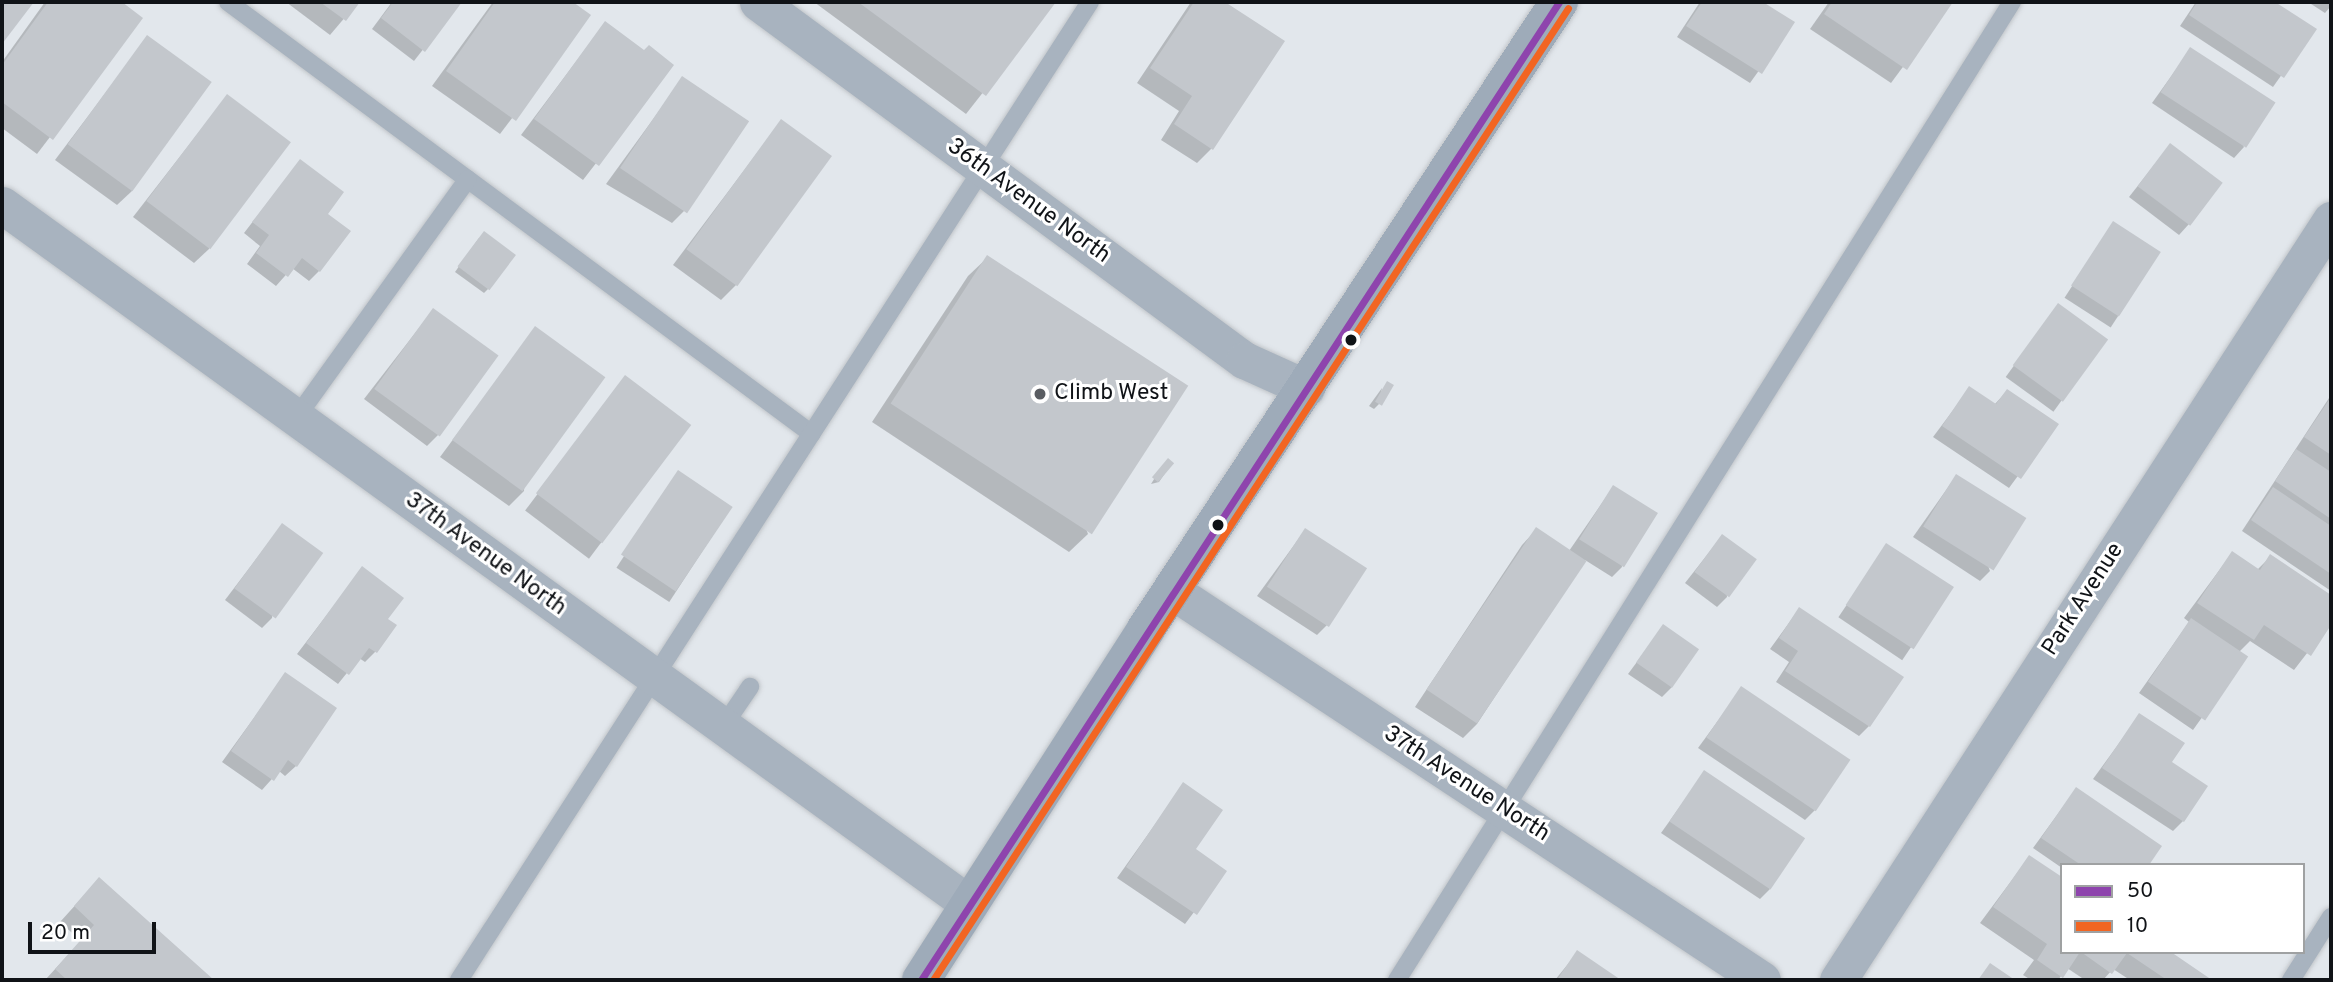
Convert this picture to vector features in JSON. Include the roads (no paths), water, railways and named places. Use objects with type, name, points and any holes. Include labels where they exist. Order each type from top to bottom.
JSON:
[{"type":"main road","points":[[921,980],[1171,590],[1559,2]]},
{"type":"street","name":"36th Avenue North","points":[[758,2],[1244,360],[1306,388]]},
{"type":"street","name":"37th Avenue North","points":[[2,205],[969,904]]},
{"type":"street","name":"Park Avenue","points":[[1838,980],[2331,220]]},
{"type":"street","name":"37th Avenue North","points":[[1171,590],[1762,980]]},
{"type":"lane","points":[[228,2],[812,434]]},
{"type":"lane","points":[[459,980],[1090,2]]},
{"type":"lane","points":[[1397,980],[2012,2]]},
{"type":"lane","points":[[296,418],[468,179]]},
{"type":"lane","points":[[722,728],[750,687]]},
{"type":"lane","points":[[2291,980],[2331,917]]},
{"type":"place","name":"Climb West","points":[[1040,394]]}]
